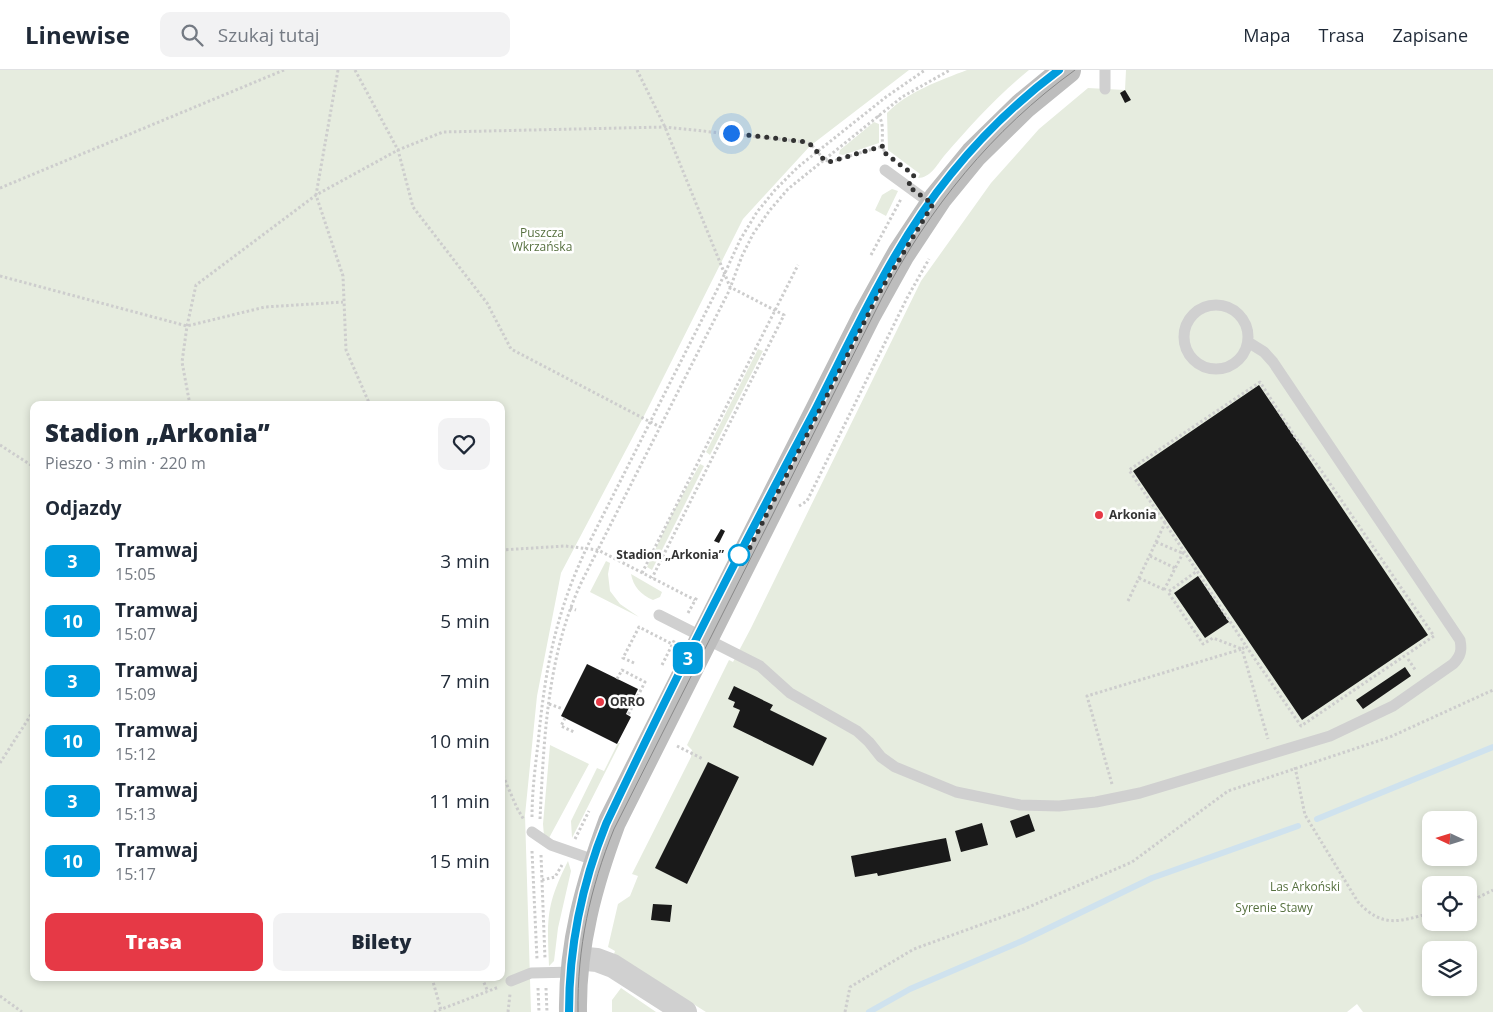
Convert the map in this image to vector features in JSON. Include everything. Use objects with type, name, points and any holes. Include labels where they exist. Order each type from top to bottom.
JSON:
[{"type":"street","points":[[573,1012],[575,965],[584,908],[597,861],[693,631],[901,254],[933,204],[962,168],[1004,123],[1067,70]]},
{"type":"street","points":[[575,965],[597,960],[613,966],[685,1012]]},
{"type":"lane","points":[[1105,70],[1106,89]]},
{"type":"lane","points":[[886,170],[933,204]]},
{"type":"lane","points":[[1217,305],[1228,307],[1244,321],[1248,332],[1248,342],[1245,351],[1233,365],[1215,369],[1206,367],[1191,356],[1186,348],[1186,330],[1190,320],[1202,309],[1217,305]]},
{"type":"lane","points":[[659,614],[760,666],[790,693],[857,731],[881,757],[922,780],[956,792],[1020,805],[1059,806],[1116,798],[1330,736],[1393,706],[1454,664],[1459,658],[1462,649],[1460,640],[1273,362],[1264,352],[1248,342]]},
{"type":"lane","points":[[536,836],[568,851],[597,861]]},
{"type":"lane","points":[[511,981],[575,965]]},
{"type":"path","points":[[0,188],[284,70]]},
{"type":"path","points":[[338,70],[316,194],[343,276],[346,350],[368,401]]},
{"type":"path","points":[[355,70],[398,150],[413,207],[487,303],[511,349],[660,427]]},
{"type":"path","points":[[637,70],[665,127],[730,288],[784,315],[652,578]]},
{"type":"path","points":[[539,1012],[542,880],[532,799],[542,692],[549,652],[562,609],[586,549],[725,274],[740,240],[764,203],[789,175],[818,151],[886,97],[925,70]]},
{"type":"path","points":[[547,1012],[541,973],[536,836],[549,704],[556,659],[570,608],[730,288],[746,248],[763,219],[793,184],[878,115],[911,91],[950,70]]},
{"type":"path","points":[[878,115],[882,121],[884,152],[890,158]]},
{"type":"path","points":[[189,401],[182,362],[187,326],[196,286],[316,194],[398,150],[443,132],[665,127],[806,142],[813,145],[827,162],[834,162],[883,146]]},
{"type":"path","points":[[866,264],[908,186]]},
{"type":"path","points":[[795,513],[800,504],[807,501],[907,298],[932,254]]},
{"type":"path","points":[[642,573],[798,265]]},
{"type":"path","points":[[0,276],[187,326],[265,307],[343,302]]},
{"type":"path","points":[[1260,382],[1296,438],[1318,466],[1434,636],[1301,726],[1183,552],[1129,470],[1260,382]]},
{"type":"path","points":[[0,445],[30,464]]},
{"type":"path","points":[[1128,601],[1134,584],[1139,578],[1165,523]]},
{"type":"path","points":[[1156,542],[1183,552]]},
{"type":"path","points":[[505,550],[565,546],[598,550],[700,602]]},
{"type":"path","points":[[1164,590],[1183,552]]},
{"type":"path","points":[[1150,556],[1175,568]]},
{"type":"path","points":[[1168,592],[1197,571]]},
{"type":"path","points":[[1139,578],[1168,592],[1203,644],[1213,638],[1242,649]]},
{"type":"path","points":[[660,670],[672,644],[693,631],[695,600],[699,592]]},
{"type":"path","points":[[570,608],[576,610]]},
{"type":"path","points":[[634,664],[623,658],[639,626],[672,644]]},
{"type":"path","points":[[1116,798],[1088,696],[1242,649],[1246,646]]},
{"type":"path","points":[[1242,649],[1272,753]]},
{"type":"path","points":[[617,679],[622,670],[645,682],[628,715]]},
{"type":"path","points":[[845,1012],[850,988],[914,949],[1024,910],[1132,862],[1228,791],[1295,767],[1390,737],[1493,690]]},
{"type":"path","points":[[549,704],[563,709]]},
{"type":"path","points":[[0,763],[30,716]]},
{"type":"path","points":[[565,718],[561,726],[574,732]]},
{"type":"path","points":[[673,754],[682,737]]},
{"type":"path","points":[[677,746],[703,759]]},
{"type":"path","points":[[1295,767],[1305,815],[1358,902],[1375,918],[1397,921],[1422,915]]},
{"type":"path","points":[[505,780],[517,808],[536,836]]},
{"type":"path","points":[[542,880],[556,875],[591,807]]},
{"type":"path","points":[[1477,898],[1493,890]]},
{"type":"path","points":[[433,981],[440,1010]]},
{"type":"path","points":[[483,981],[488,992]]},
{"type":"path","points":[[434,1012],[488,992],[511,981]]},
{"type":"path","points":[[0,996],[22,1012]]},
{"type":"green space","name":"Puszcza Wkrzańska","points":[[0,70],[909,70],[810,146],[743,219],[645,414],[561,573],[537,696],[525,815],[531,1012],[0,1012]]},
{"type":"green space","points":[[967,70],[1029,70],[984,111],[933,170],[926,176],[918,178],[920,174],[888,150],[887,113],[914,93]]},
{"type":"green space","points":[[1126,70],[1493,70],[1493,1012],[1363,1012],[1357,1004],[1347,1012],[706,1012],[614,954],[615,951],[608,947],[618,904],[630,896],[638,876],[632,874],[691,757],[692,750],[687,745],[729,660],[733,662],[751,628],[921,281],[991,183],[1039,129],[1088,88],[1125,90]]},
{"type":"green space","points":[[874,122],[879,124],[879,143],[843,155],[839,154],[840,150]]},
{"type":"green space","points":[[892,189],[898,191],[886,216],[875,210],[882,195]]},
{"type":"green space","points":[[758,349],[763,351],[710,455],[706,452]]},
{"type":"green space","points":[[700,464],[704,466],[652,570],[647,567],[672,514]]},
{"type":"green space","points":[[606,561],[610,563],[608,574],[610,591],[620,604],[639,617],[590,592]]},
{"type":"green space","points":[[631,574],[662,592],[660,597],[653,600],[645,596],[638,590]]},
{"type":"green space","points":[[618,743],[620,743],[572,838],[571,821],[597,768],[604,771]]},
{"type":"green space","points":[[550,745],[589,764],[549,838],[544,836],[543,824]]},
{"type":"green space","points":[[568,861],[571,871],[558,928],[554,961],[549,966],[548,923],[555,889]]},
{"type":"green space","points":[[621,988],[656,1012],[612,1012],[612,1000]]},
{"type":"building","points":[[1125,90],[1131,100],[1125,103],[1120,93]]},
{"type":"building","points":[[1259,385],[1428,635],[1302,720],[1133,471]]},
{"type":"building","points":[[721,529],[725,531],[719,543],[714,541]]},
{"type":"building","points":[[1198,576],[1229,622],[1205,638],[1174,593]]},
{"type":"building","name":"ORRO","points":[[587,664],[638,689],[626,714],[631,717],[617,744],[561,716]]},
{"type":"building","points":[[1405,667],[1411,676],[1363,709],[1356,700]]},
{"type":"building","points":[[734,686],[773,705],[770,710],[827,738],[813,766],[733,727],[740,710],[733,707],[735,702],[728,699]]},
{"type":"building","points":[[708,762],[739,777],[687,884],[655,868]]},
{"type":"building","points":[[1029,814],[1035,831],[1016,838],[1010,821]]},
{"type":"building","points":[[982,823],[988,845],[961,852],[955,831]]},
{"type":"building","points":[[946,838],[951,861],[878,876],[877,873],[855,877],[851,856]]},
{"type":"building","points":[[653,904],[672,905],[670,922],[651,920]]},
{"type":"waterway","points":[[1317,819],[1493,747]]},
{"type":"waterway","points":[[869,1012],[910,989],[1022,941],[1152,878],[1298,826]]},
{"type":"tram line","points":[[569,1012],[572,953],[582,895],[593,857],[613,807],[866,308],[912,227],[944,183],[974,147],[1006,115],[1059,70]]},
{"type":"tram line","name":"3","points":[[569,1012],[570,969],[577,915],[592,860],[606,824],[864,311],[913,226],[951,174],[979,141],[1002,118],[1059,70]]},
{"type":"tram line","points":[[578,1012],[580,965],[587,919],[598,873],[614,829],[882,298],[920,233],[965,173],[1016,118],[1075,70]]},
{"type":"place","name":"Arkonia","points":[[1099,515]]},
{"type":"place","name":"Stadion „Arkonia”","points":[[739,555]]},
{"type":"place","name":"ORRO","points":[[600,702]]},
{"type":"route","points":[[731,133],[806,142],[813,145],[827,162],[834,162],[883,146],[884,151],[890,158],[914,175],[908,186],[933,204],[906,246],[867,315],[741,565],[739,555]]},
{"type":"park label","name":"Las Arkoński","points":[[1305,887]]},
{"type":"park label","name":"Syrenie Stawy","points":[[1274,908]]}]
